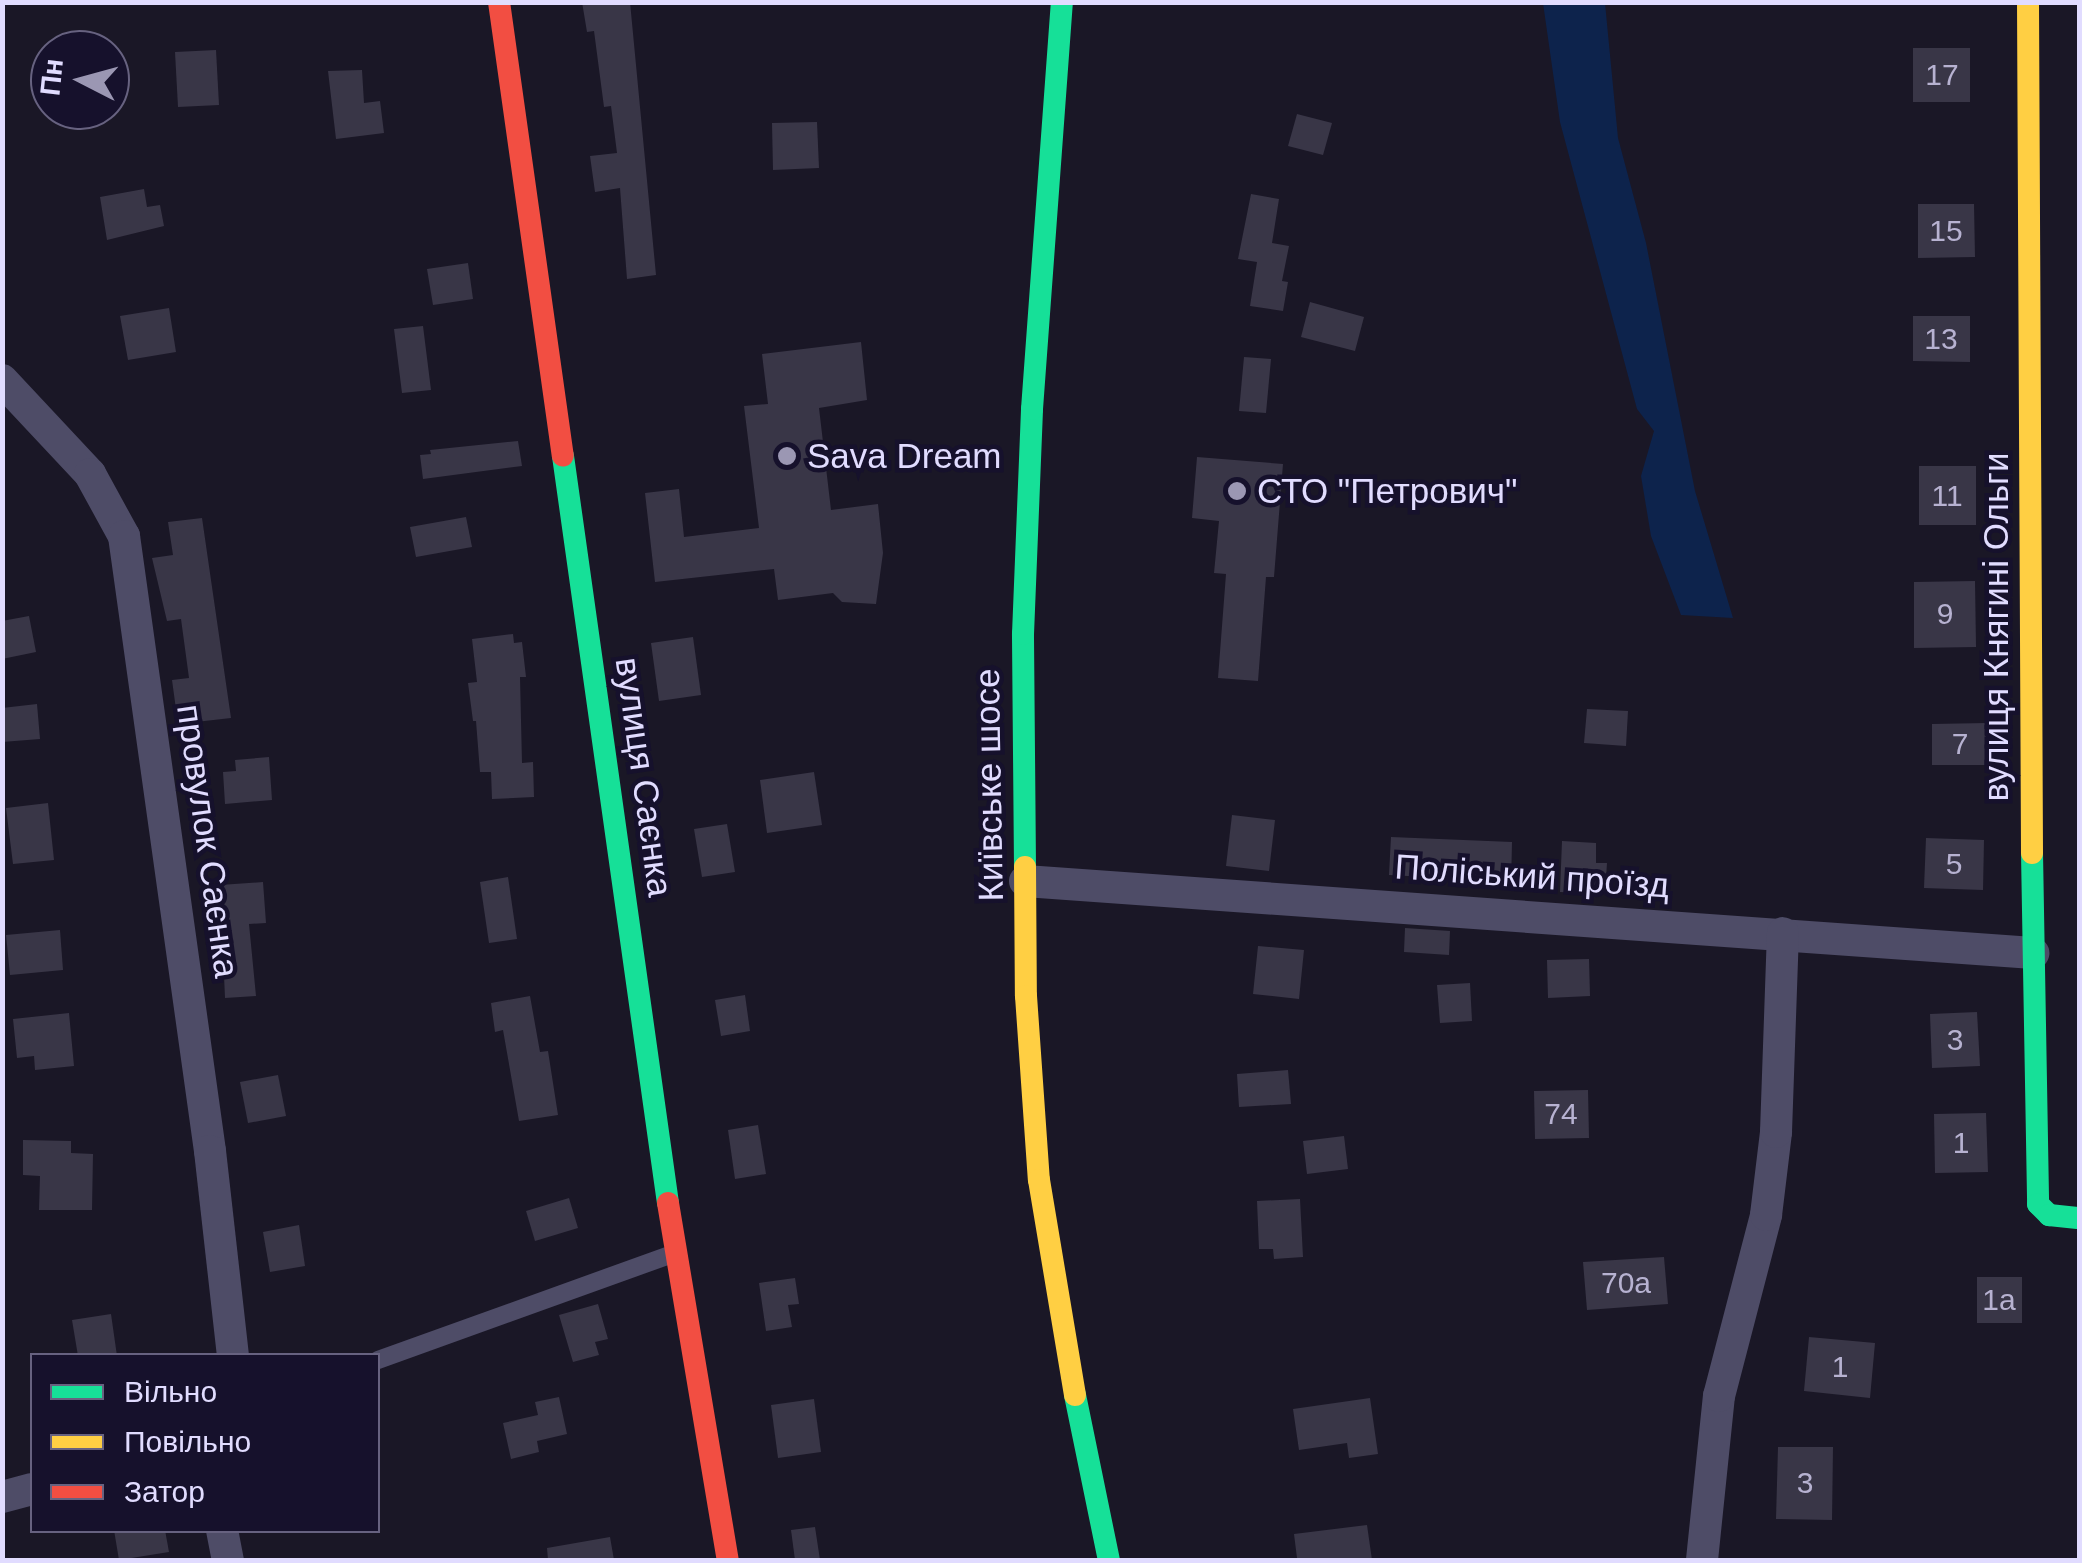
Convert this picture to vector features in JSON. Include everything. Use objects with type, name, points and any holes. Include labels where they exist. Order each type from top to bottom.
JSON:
[{"type":"street","name":"вулиця Саєнка","points":[[499,2],[676,1253],[728,1560]]},
{"type":"street","name":"Київське шосе","points":[[1062,2],[1032,409],[1022,652],[1026,996],[1040,1180],[1059,1320],[1108,1560]]},
{"type":"street","name":"вулиця Княгині Ольги","points":[[2028,2],[2032,953],[2038,1204],[2049,1215],[2080,1218]]},
{"type":"street","name":"провулок Саєнка","points":[[2,380],[90,474],[124,536],[166,824],[233,1353]]},
{"type":"street","name":"Поліський проїзд","points":[[1026,881],[2032,953]]},
{"type":"street","points":[[1702,1560],[1719,1396],[1766,1215],[1776,1132],[1783,934]]},
{"type":"street","points":[[2,1497],[30,1489]]},
{"type":"street","points":[[223,1533],[228,1560]]},
{"type":"lane","points":[[380,1359],[676,1253]]},
{"type":"water","points":[[1543,3],[1605,3],[1618,138],[1646,243],[1695,491],[1733,618],[1681,615],[1651,536],[1641,476],[1654,431],[1637,409],[1560,122]]},
{"type":"building","points":[[582,2],[630,2],[656,275],[627,279],[620,188],[595,192],[590,156],[617,153],[611,106],[604,107],[594,31],[587,32]]},
{"type":"building","points":[[1913,48],[1970,48],[1970,102],[1913,102]]},
{"type":"building","points":[[216,50],[219,105],[178,107],[175,52]]},
{"type":"building","points":[[362,70],[364,103],[380,101],[384,133],[336,139],[328,71]]},
{"type":"building","points":[[1297,114],[1332,123],[1323,155],[1288,146]]},
{"type":"building","points":[[817,122],[819,168],[773,170],[772,123]]},
{"type":"building","points":[[144,189],[147,207],[160,205],[164,226],[107,240],[100,197]]},
{"type":"building","points":[[1251,194],[1279,199],[1272,243],[1289,246],[1282,281],[1288,282],[1283,311],[1250,306],[1257,262],[1238,259]]},
{"type":"building","points":[[1918,204],[1974,204],[1975,257],[1918,258]]},
{"type":"building","points":[[468,263],[473,299],[433,305],[427,269]]},
{"type":"building","points":[[1310,302],[1364,317],[1355,351],[1301,337]]},
{"type":"building","points":[[169,308],[176,352],[128,360],[120,316]]},
{"type":"building","points":[[1913,316],[1970,316],[1970,362],[1913,361]]},
{"type":"building","points":[[423,326],[431,390],[402,393],[394,329]]},
{"type":"building","name":"Sava Dream","points":[[861,342],[867,400],[819,408],[831,510],[878,504],[883,553],[876,604],[842,602],[833,593],[778,600],[774,569],[655,582],[645,493],[679,489],[684,537],[759,528],[744,406],[768,404],[762,354]]},
{"type":"building","points":[[1244,357],[1271,359],[1266,413],[1239,411]]},
{"type":"building","points":[[518,441],[522,466],[423,479],[420,455],[431,454],[430,450]]},
{"type":"building","name":"СТО \"Петрович\"","points":[[1197,457],[1283,464],[1274,577],[1266,577],[1258,681],[1218,678],[1226,574],[1214,573],[1219,521],[1192,518]]},
{"type":"building","points":[[1919,466],[1976,466],[1976,525],[1919,525]]},
{"type":"building","points":[[466,517],[472,547],[416,557],[410,527]]},
{"type":"building","points":[[202,518],[231,718],[178,724],[172,680],[189,678],[181,619],[167,621],[152,558],[173,555],[168,522]]},
{"type":"building","points":[[1975,581],[1976,647],[1914,648],[1914,582]]},
{"type":"building","points":[[29,616],[36,652],[2,659],[2,621]]},
{"type":"building","points":[[513,634],[514,643],[522,642],[526,677],[520,677],[522,763],[533,762],[534,797],[492,799],[491,772],[480,772],[468,683],[477,682],[472,639]]},
{"type":"building","points":[[693,637],[701,695],[659,701],[651,643]]},
{"type":"building","points":[[37,704],[40,739],[2,742],[2,708]]},
{"type":"building","points":[[1587,709],[1628,711],[1626,746],[1584,743]]},
{"type":"building","points":[[1987,723],[1987,765],[1932,765],[1932,724]]},
{"type":"building","points":[[269,757],[272,800],[225,804],[223,772],[236,771],[235,760]]},
{"type":"building","points":[[814,772],[822,825],[767,833],[760,780]]},
{"type":"building","points":[[48,803],[54,860],[13,864],[6,808]]},
{"type":"building","points":[[1232,815],[1275,820],[1269,871],[1226,866]]},
{"type":"building","points":[[727,824],[735,872],[702,877],[694,829]]},
{"type":"building","points":[[1391,837],[1512,842],[1511,886],[1482,886],[1482,880],[1389,875]]},
{"type":"building","points":[[1926,838],[1984,840],[1983,890],[1924,888]]},
{"type":"building","points":[[1562,841],[1596,843],[1596,863],[1607,863],[1605,894],[1560,892]]},
{"type":"building","points":[[508,877],[517,939],[489,943],[480,882]]},
{"type":"building","points":[[263,882],[266,923],[249,924],[256,996],[225,998],[220,885]]},
{"type":"building","points":[[1405,928],[1450,931],[1449,955],[1404,952]]},
{"type":"building","points":[[60,930],[63,970],[10,975],[6,935]]},
{"type":"building","points":[[1258,946],[1304,950],[1299,999],[1253,994]]},
{"type":"building","points":[[1589,959],[1590,996],[1548,998],[1547,960]]},
{"type":"building","points":[[1470,983],[1472,1021],[1440,1023],[1437,985]]},
{"type":"building","points":[[745,995],[750,1031],[721,1036],[715,1000]]},
{"type":"building","points":[[530,996],[540,1052],[548,1051],[558,1115],[519,1121],[503,1030],[495,1032],[491,1003]]},
{"type":"building","points":[[1977,1012],[1980,1066],[1932,1068],[1930,1014]]},
{"type":"building","points":[[69,1013],[74,1066],[35,1070],[34,1056],[17,1058],[13,1019]]},
{"type":"building","points":[[1288,1070],[1291,1104],[1239,1107],[1237,1074]]},
{"type":"building","points":[[278,1075],[286,1116],[248,1123],[240,1082]]},
{"type":"building","points":[[1588,1090],[1589,1138],[1535,1139],[1534,1091]]},
{"type":"building","points":[[1986,1113],[1988,1172],[1935,1173],[1934,1114]]},
{"type":"building","points":[[758,1125],[766,1174],[735,1179],[728,1130]]},
{"type":"building","points":[[1344,1136],[1348,1169],[1307,1174],[1303,1141]]},
{"type":"building","points":[[23,1140],[71,1141],[71,1153],[93,1154],[92,1210],[39,1210],[40,1176],[23,1175]]},
{"type":"building","points":[[569,1198],[578,1228],[535,1241],[526,1211]]},
{"type":"building","points":[[1300,1199],[1303,1257],[1274,1259],[1273,1249],[1259,1249],[1257,1201]]},
{"type":"building","points":[[299,1225],[305,1266],[270,1272],[263,1232]]},
{"type":"building","points":[[1664,1257],[1668,1304],[1587,1310],[1583,1262]]},
{"type":"building","points":[[1977,1277],[2022,1277],[2022,1323],[1977,1323]]},
{"type":"building","points":[[795,1278],[799,1304],[788,1305],[792,1327],[766,1331],[759,1283]]},
{"type":"building","points":[[598,1304],[608,1339],[595,1342],[599,1355],[573,1362],[559,1315]]},
{"type":"building","points":[[111,1314],[117,1353],[78,1353],[72,1320]]},
{"type":"building","points":[[1809,1337],[1875,1343],[1870,1398],[1804,1391]]},
{"type":"building","points":[[559,1397],[567,1434],[537,1441],[539,1452],[511,1459],[503,1423],[538,1415],[535,1402]]},
{"type":"building","points":[[1370,1398],[1378,1454],[1349,1458],[1347,1443],[1299,1450],[1293,1409]]},
{"type":"building","points":[[814,1399],[821,1452],[778,1458],[771,1405]]},
{"type":"building","points":[[1778,1447],[1833,1447],[1832,1520],[1776,1519]]},
{"type":"building","points":[[1367,1525],[1372,1560],[1297,1558],[1294,1534]]},
{"type":"building","points":[[815,1527],[820,1560],[795,1560],[791,1530]]},
{"type":"building","points":[[114,1533],[166,1533],[169,1552],[119,1560]]},
{"type":"building","points":[[610,1537],[614,1560],[548,1560],[547,1548]]},
{"type":"traffic: fast","points":[[1025,867],[1023,634],[1032,409],[1062,2]]},
{"type":"traffic: fast","points":[[563,456],[668,1203]]},
{"type":"traffic: fast","points":[[2032,853],[2038,1204],[2049,1215],[2080,1218]]},
{"type":"traffic: fast","points":[[1075,1395],[1109,1560]]},
{"type":"traffic: slow","points":[[2028,2],[2032,853]]},
{"type":"traffic: slow","points":[[1025,867],[1026,996],[1039,1180],[1075,1395]]},
{"type":"traffic: jam","points":[[499,2],[563,456]]},
{"type":"traffic: jam","points":[[668,1203],[728,1560]]},
{"type":"place","name":"Sava Dream","points":[[787,456]]},
{"type":"place","name":"СТО \"Петрович\"","points":[[1237,491]]}]
